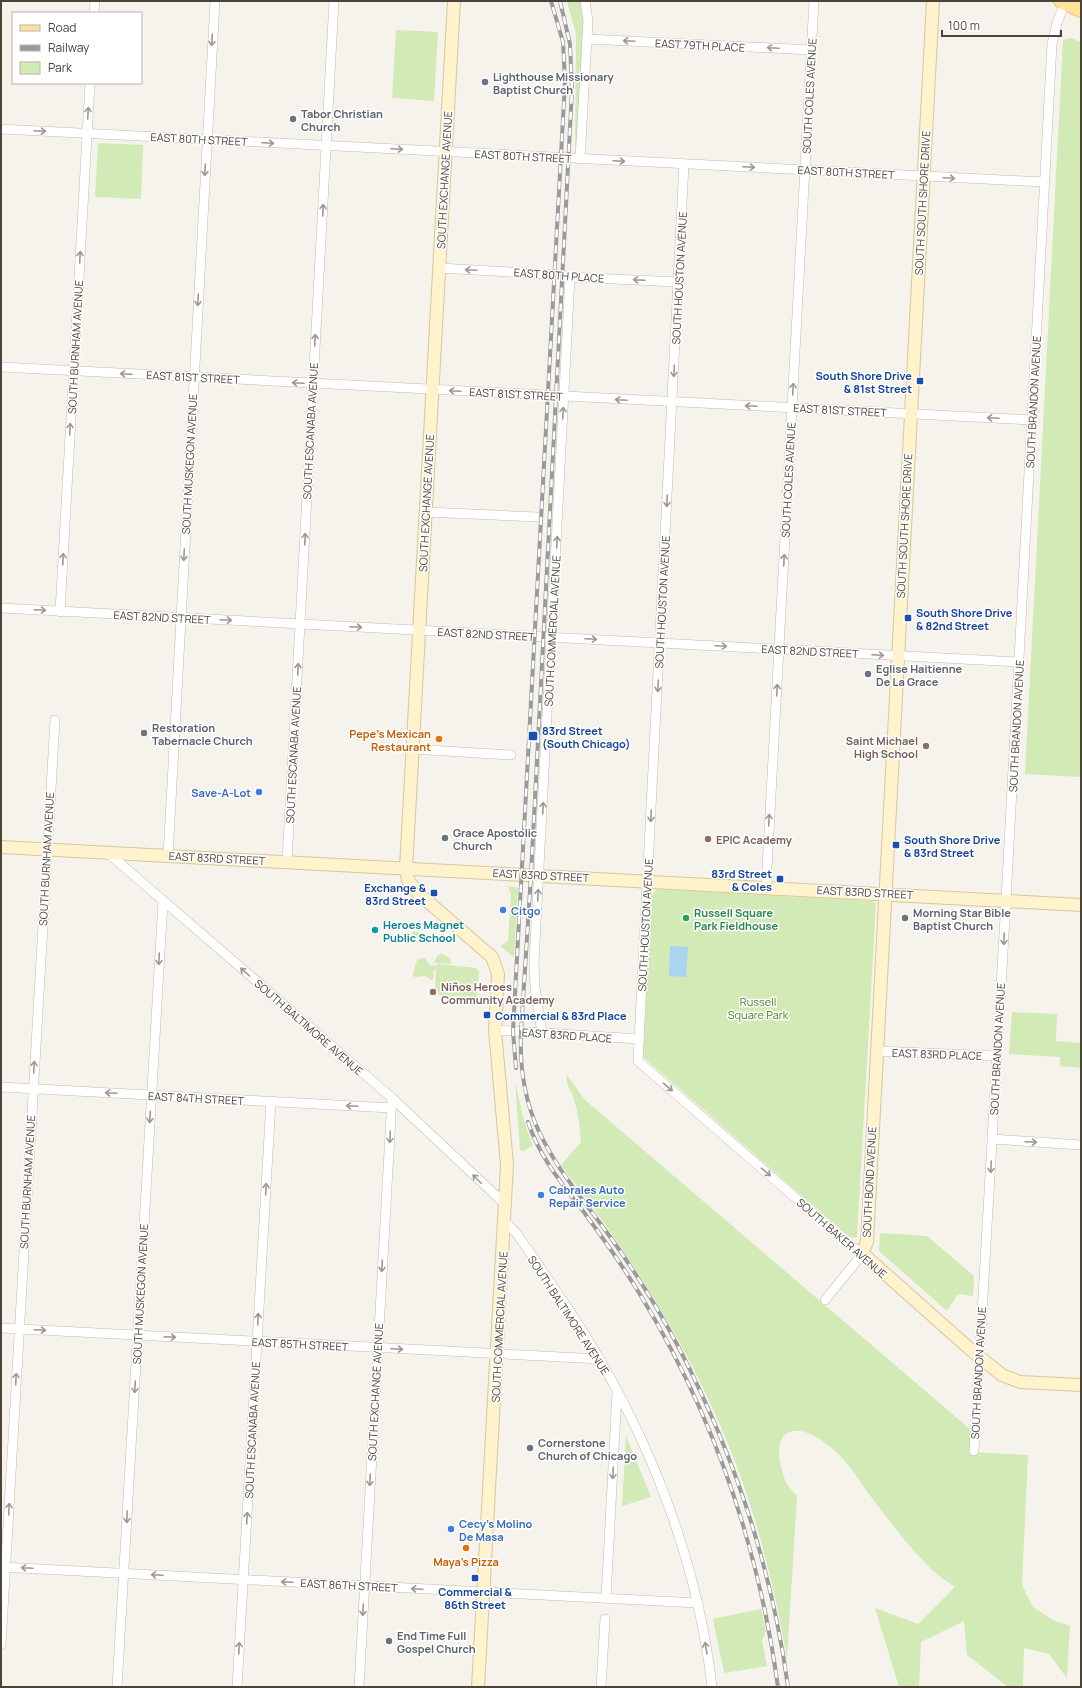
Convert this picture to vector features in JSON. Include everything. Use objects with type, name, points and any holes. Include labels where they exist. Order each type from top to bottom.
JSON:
[{"type":"main road","points":[[1063,2],[1081,10]]},
{"type":"street","points":[[94,12],[95,1]]},
{"type":"street","name":"SOUTH MUSKEGON AVENUE","points":[[168,856],[215,1]]},
{"type":"street","name":"SOUTH ESCANABA AVENUE","points":[[287,862],[334,1]]},
{"type":"street","name":"SOUTH EXCHANGE AVENUE","points":[[454,1],[406,868],[408,880],[418,893],[487,952],[492,957],[497,967]]},
{"type":"street","points":[[580,159],[588,21],[585,1]]},
{"type":"street","name":"SOUTH COLES AVENUE","points":[[766,887],[814,1]]},
{"type":"street","name":"SOUTH SOUTH SHORE DRIVE","points":[[876,1051],[933,1]]},
{"type":"street","name":"SOUTH BRANDON AVENUE","points":[[974,1450],[1006,900],[1052,44],[1063,2]]},
{"type":"street","name":"EAST 79TH PLACE","points":[[587,39],[812,50]]},
{"type":"street","name":"SOUTH BURNHAM AVENUE","points":[[60,612],[90,84]]},
{"type":"street","name":"EAST 80TH STREET","points":[[1,129],[1044,182]]},
{"type":"street","name":"SOUTH HOUSTON AVENUE","points":[[640,1039],[684,164]]},
{"type":"street","name":"EAST 80TH PLACE","points":[[439,268],[561,275],[570,277],[678,282]]},
{"type":"street","name":"SOUTH COMMERCIAL AVENUE","points":[[542,1033],[534,974],[570,277]]},
{"type":"street","name":"EAST 81ST STREET","points":[[1,367],[1032,420]]},
{"type":"street","points":[[426,512],[537,517]]},
{"type":"street","name":"EAST 82ND STREET","points":[[1,608],[1019,662]]},
{"type":"street","name":"SOUTH BURNHAM AVENUE","points":[[1,1645],[3,1567],[55,720]]},
{"type":"street","points":[[412,750],[511,755]]},
{"type":"street","name":"EAST 83RD STREET","points":[[1,847],[648,880],[1081,905]]},
{"type":"street","name":"SOUTH BALTIMORE AVENUE","points":[[108,853],[392,1098],[506,1205]]},
{"type":"street","name":"SOUTH MUSKEGON AVENUE","points":[[117,1687],[163,901]]},
{"type":"street","name":"SOUTH COMMERCIAL AVENUE","points":[[478,1687],[506,1205],[507,1151],[495,1030],[497,967]]},
{"type":"street","name":"EAST 83RD PLACE","points":[[495,1030],[640,1039]]},
{"type":"street","name":"SOUTH BAKER AVENUE","points":[[640,1039],[638,1061],[851,1246],[862,1253],[979,1358],[1002,1375],[1012,1380],[1081,1385]]},
{"type":"street","name":"EAST 83RD PLACE","points":[[876,1051],[997,1056]]},
{"type":"street","name":"SOUTH BOND AVENUE","points":[[825,1300],[856,1262],[867,1242],[876,1051]]},
{"type":"street","name":"EAST 84TH STREET","points":[[1,1087],[391,1108]]},
{"type":"street","name":"SOUTH EXCHANGE AVENUE","points":[[359,1687],[392,1098]]},
{"type":"street","name":"SOUTH ESCANABA AVENUE","points":[[237,1687],[271,1102]]},
{"type":"street","points":[[992,1140],[1081,1144]]},
{"type":"street","name":"SOUTH BALTIMORE AVENUE","points":[[505,1221],[517,1234],[600,1359],[643,1446],[666,1501],[685,1557],[698,1605],[712,1687]]},
{"type":"street","name":"EAST 85TH STREET","points":[[1,1328],[600,1359]]},
{"type":"street","points":[[606,1598],[617,1392]]},
{"type":"street","name":"EAST 86TH STREET","points":[[3,1567],[606,1598],[698,1605]]},
{"type":"street","points":[[601,1687],[605,1619]]},
{"type":"green space","points":[[567,1],[581,1],[584,18],[578,146],[575,146],[576,34]]},
{"type":"green space","points":[[396,30],[438,32],[434,101],[392,98]]},
{"type":"green space","points":[[1071,38],[1081,42],[1081,777],[1025,774],[1063,40]]},
{"type":"green space","points":[[98,143],[143,145],[141,199],[95,197]]},
{"type":"green space","points":[[507,886],[518,888],[514,957],[500,946],[508,941],[511,893]]},
{"type":"green space","name":"Russell Square Park","points":[[657,889],[870,901],[876,903],[857,1237],[853,1238],[847,1235],[643,1057],[652,894]]},
{"type":"green space","points":[[413,932],[417,932],[419,936],[417,940],[413,940],[411,938],[411,934]]},
{"type":"green space","points":[[442,954],[450,958],[451,964],[434,963],[437,956]]},
{"type":"green space","points":[[425,958],[430,965],[436,966],[437,964],[476,968],[479,972],[477,997],[440,995],[435,991],[436,969],[433,972],[434,978],[431,980],[425,976],[414,977],[413,974],[417,960]]},
{"type":"green space","points":[[1012,1012],[1057,1014],[1056,1041],[1081,1043],[1081,1068],[1060,1066],[1060,1057],[1009,1054]]},
{"type":"green space","points":[[567,1075],[585,1100],[971,1430],[970,1452],[1028,1455],[1022,1585],[1033,1607],[1053,1620],[1070,1626],[1067,1678],[1049,1654],[1024,1648],[1023,1687],[1008,1687],[967,1655],[964,1621],[921,1642],[919,1687],[899,1687],[875,1608],[918,1624],[955,1587],[933,1571],[915,1552],[838,1454],[818,1438],[799,1431],[793,1431],[786,1434],[782,1439],[779,1454],[784,1478],[797,1496],[787,1659],[774,1593],[757,1528],[744,1486],[709,1400],[666,1318],[616,1240],[561,1165],[581,1142],[577,1113],[573,1096],[567,1083]]},
{"type":"green space","points":[[515,1081],[524,1121],[533,1146],[523,1151],[520,1150]]},
{"type":"green space","points":[[880,1233],[927,1236],[974,1276],[973,1296],[958,1294],[947,1311],[879,1251]]},
{"type":"green space","points":[[626,1436],[651,1497],[622,1506]]},
{"type":"green space","points":[[761,1609],[766,1632],[762,1641],[767,1666],[724,1673],[713,1619]]},
{"type":"water","points":[[670,946],[688,947],[686,977],[669,976]]},
{"type":"railway","points":[[516,1068],[513,1031],[565,82],[563,42],[551,1]]},
{"type":"railway","points":[[560,1],[570,44],[572,90],[531,875],[521,1032],[522,1065],[526,1094],[534,1120],[545,1144],[574,1189],[620,1251],[655,1306],[679,1348],[717,1429],[748,1513],[761,1556],[772,1599],[788,1687]]},
{"type":"railway","points":[[528,1122],[539,1148],[553,1171],[586,1215],[641,1296],[691,1388],[730,1484],[746,1534],[770,1635],[778,1687]]},
{"type":"place","name":"Lighthouse Missionary Baptist Church","points":[[485,82]]},
{"type":"place","name":"Tabor Christian Church","points":[[293,119]]},
{"type":"place","name":"South Shore Drive & 81st Street","points":[[920,381]]},
{"type":"place","name":"South Shore Drive & 82nd Street","points":[[908,618]]},
{"type":"place","name":"Eglise Haitienne De La Grace","points":[[868,674]]},
{"type":"place","name":"Restoration Tabernacle Church","points":[[144,733]]},
{"type":"place","name":"83rd Street (South Chicago)","points":[[533,736]]},
{"type":"place","name":"Pepe's Mexican Restaurant","points":[[439,739]]},
{"type":"place","name":"Saint Michael High School","points":[[926,746]]},
{"type":"place","name":"Save-A-Lot","points":[[259,792]]},
{"type":"place","name":"Grace Apostolic Church","points":[[445,838]]},
{"type":"place","name":"EPIC Academy","points":[[708,839]]},
{"type":"place","name":"South Shore Drive & 83rd Street","points":[[896,845]]},
{"type":"place","name":"83rd Street & Coles","points":[[780,879]]},
{"type":"place","name":"Exchange & 83rd Street","points":[[434,893]]},
{"type":"place","name":"Citgo","points":[[503,910]]},
{"type":"place","name":"Russell Square Park Fieldhouse","points":[[686,918]]},
{"type":"place","name":"Morning Star Bible Baptist Church","points":[[905,918]]},
{"type":"place","name":"Heroes Magnet Public School","points":[[375,930]]},
{"type":"place","name":"Niños Heroes Community Academy","points":[[433,992]]},
{"type":"place","name":"Commercial & 83rd Place","points":[[487,1015]]},
{"type":"place","name":"Cabrales Auto Repair Service","points":[[541,1195]]},
{"type":"place","name":"Cornerstone Church of Chicago","points":[[530,1448]]},
{"type":"place","name":"Cecy's Molino De Masa","points":[[451,1529]]},
{"type":"place","name":"Maya's Pizza","points":[[466,1548]]},
{"type":"place","name":"Commercial & 86th Street","points":[[475,1578]]},
{"type":"place","name":"End Time Full Gospel Church","points":[[389,1641]]}]
